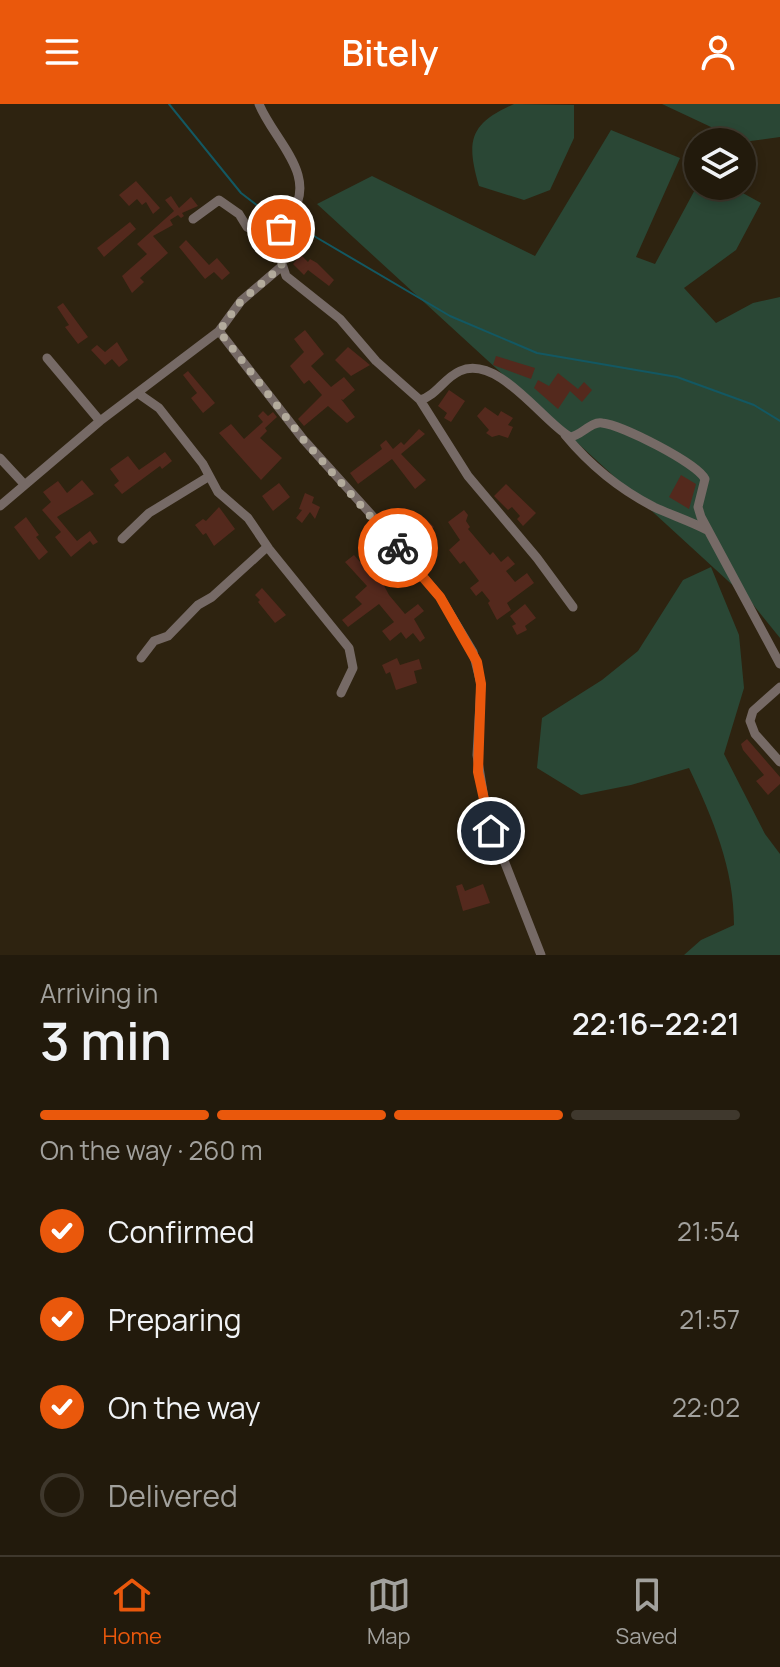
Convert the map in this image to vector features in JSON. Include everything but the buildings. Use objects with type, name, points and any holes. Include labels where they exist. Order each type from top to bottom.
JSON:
[{"type":"street","points":[[259,104],[300,174],[302,190],[298,206],[270,239]]},
{"type":"street","points":[[193,219],[222,199],[239,214],[247,227],[270,239],[278,251],[286,276],[340,319],[376,361],[407,392],[420,400],[468,476],[537,558],[573,607]]},
{"type":"street","points":[[0,506],[100,421],[219,331],[241,301],[282,266]]},
{"type":"street","points":[[219,331],[303,439],[440,597],[473,652],[481,684],[477,755],[487,817],[541,955]]},
{"type":"street","points":[[47,358],[100,421]]},
{"type":"street","points":[[420,400],[431,397],[458,371],[476,369],[517,390],[595,468],[623,488],[649,505],[710,531]]},
{"type":"street","points":[[139,394],[159,408],[203,464],[218,492],[248,518],[267,547],[349,648],[353,668],[341,693]]},
{"type":"street","points":[[564,434],[574,438],[597,423],[606,423],[643,437],[697,468],[705,479],[698,507],[756,624],[780,664]]},
{"type":"street","points":[[0,458],[24,484]]},
{"type":"street","points":[[122,539],[149,513],[208,477]]},
{"type":"street","points":[[141,658],[154,641],[168,636],[198,605],[212,597],[267,547]]},
{"type":"street","points":[[780,687],[753,711],[750,721],[755,734],[780,762]]},
{"type":"green space","points":[[514,104],[574,105],[574,138],[550,190],[524,200],[479,186],[473,157],[472,146],[480,127],[499,111]]},
{"type":"green space","points":[[662,104],[780,104],[780,137],[756,140],[756,128],[713,128]]},
{"type":"green space","points":[[611,130],[680,158],[636,257],[655,264],[689,200],[756,200],[761,203],[736,250],[684,288],[716,323],[753,303],[780,297],[780,638],[751,602],[317,204],[372,176],[535,256]]},
{"type":"green space","points":[[711,567],[739,635],[744,688],[724,754],[765,834],[780,854],[780,955],[684,955],[701,940],[734,925],[726,864],[714,825],[689,768],[631,785],[581,795],[537,768],[542,718],[602,680],[638,651],[683,580]]},
{"type":"waterway","points":[[169,104],[241,193],[279,222]]},
{"type":"waterway","points":[[289,226],[314,236],[450,316],[537,353],[677,377],[754,405],[780,421]]},
{"type":"way so far","points":[[281,229],[270,239],[278,251],[282,266],[241,301],[219,331],[303,439],[370,512],[398,548]]},
{"type":"route","points":[[398,548],[440,597],[477,662],[481,684],[478,772],[491,831]]}]
